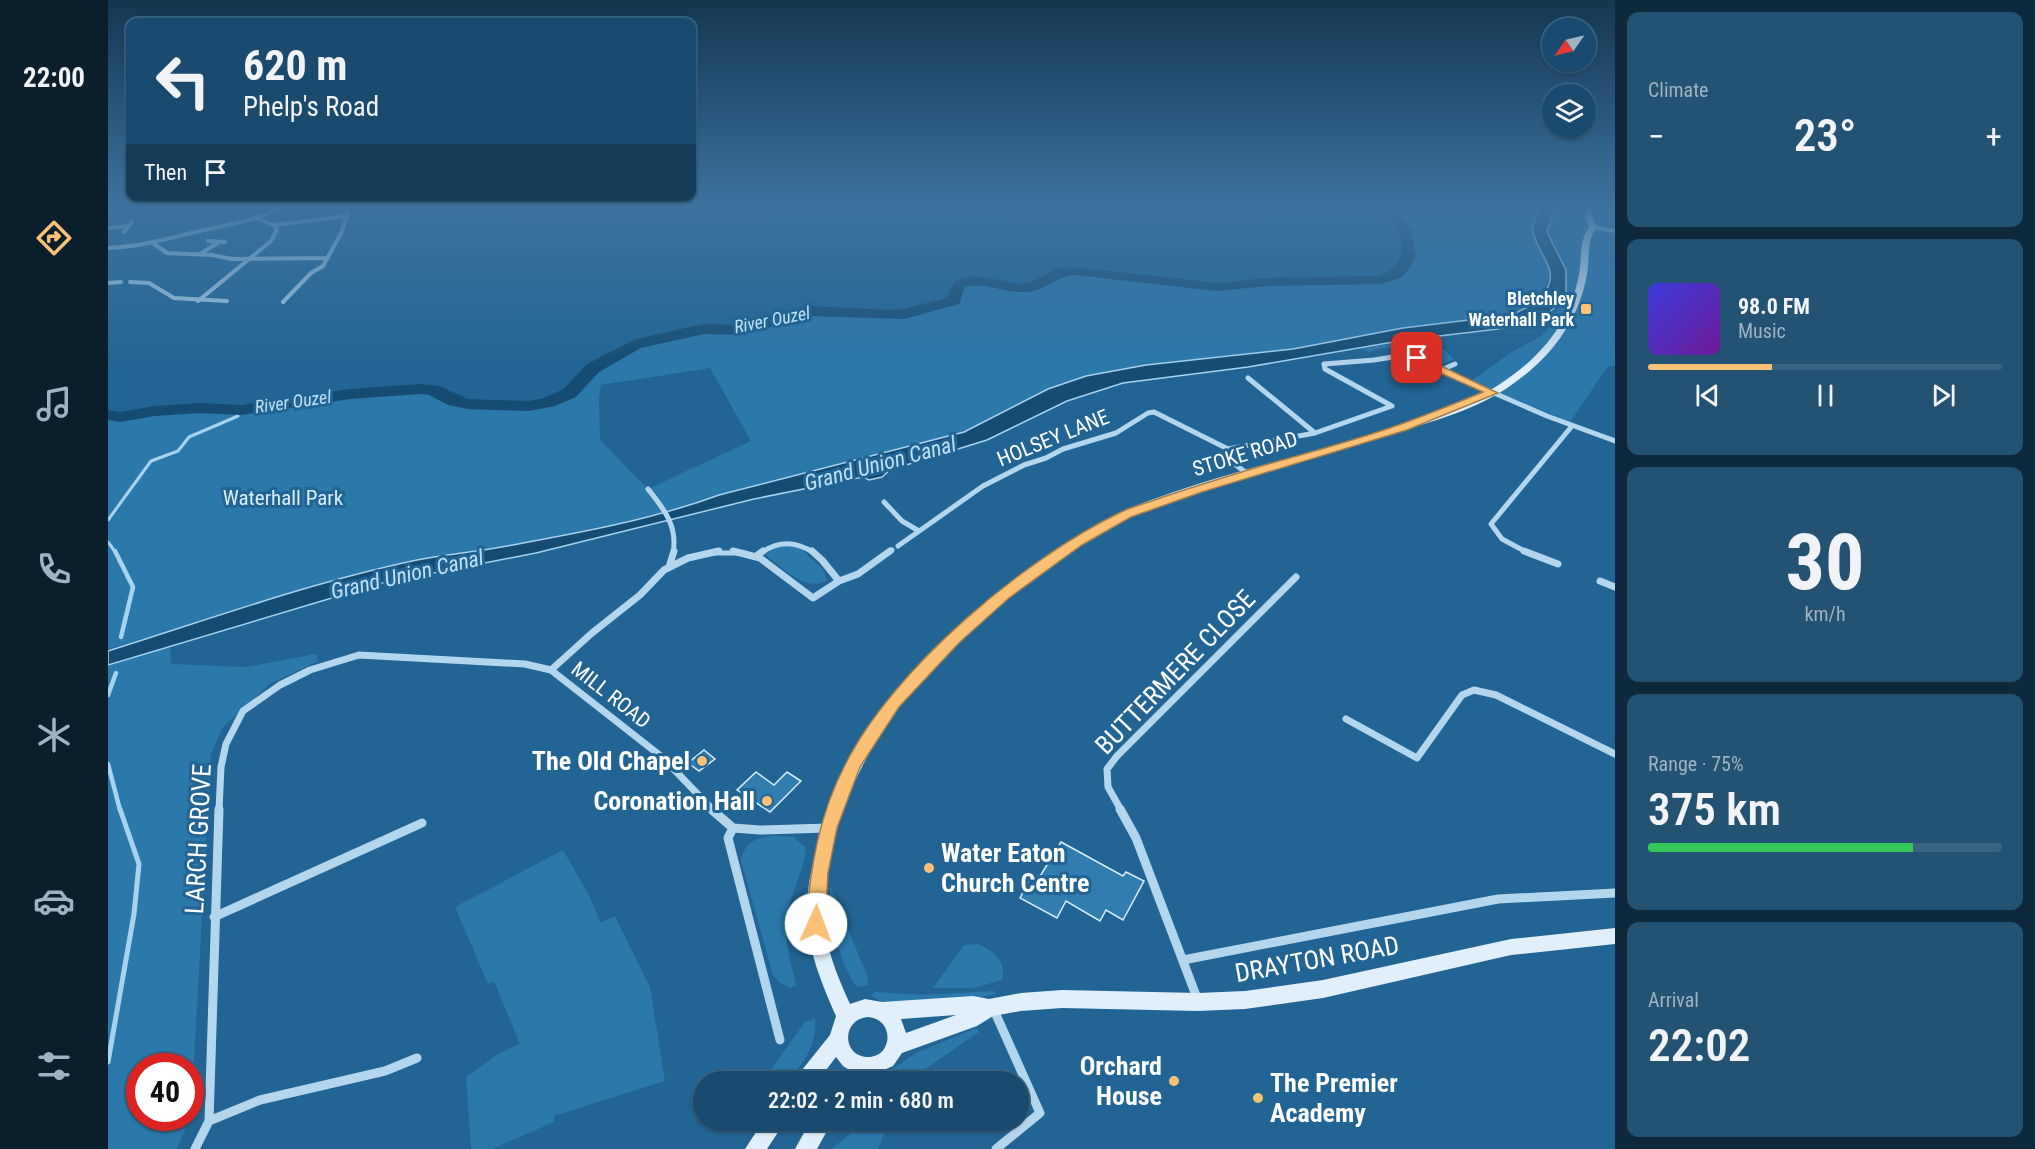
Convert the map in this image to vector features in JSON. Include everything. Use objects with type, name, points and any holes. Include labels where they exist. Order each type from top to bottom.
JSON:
[{"type":"street","points":[[198,301],[249,261]]},
{"type":"street","points":[[283,302],[326,261]]},
{"type":"street","name":"STOKE ROAD","points":[[846,1017],[823,959],[816,924],[819,873],[828,828],[852,766],[879,722],[927,666],[989,607],[1068,548],[1127,514],[1248,474],[1403,428],[1492,393],[1526,369],[1557,338],[1577,298],[1585,261]]},
{"type":"street","points":[[108,283],[121,282]]},
{"type":"street","points":[[130,282],[149,283],[174,298],[227,301]]},
{"type":"street","points":[[1248,474],[1227,458],[1225,452],[1228,449],[1315,434],[1392,406],[1325,369],[1324,364],[1346,360],[1369,361],[1385,356],[1401,355],[1417,358],[1492,393],[1615,441]]},
{"type":"street","points":[[1442,369],[1455,364]]},
{"type":"street","points":[[1248,378],[1315,434]]},
{"type":"street","name":"HOLSEY LANE","points":[[839,581],[858,574],[982,486],[1063,449],[1116,433],[1148,413],[1154,412],[1228,449]]},
{"type":"street","points":[[1558,564],[1505,542],[1495,533],[1491,524],[1572,426]]},
{"type":"street","points":[[648,489],[664,508],[675,533],[677,547],[669,567]]},
{"type":"street","points":[[884,502],[902,521],[919,531]]},
{"type":"street","points":[[756,556],[777,543],[790,541],[801,544],[830,567],[839,581]]},
{"type":"street","name":"MILL ROAD","points":[[734,828],[713,811],[662,757],[551,670],[583,639],[642,594],[669,567],[714,551],[738,551],[756,556],[813,597],[839,581]]},
{"type":"street","name":"BUTTERMERE CLOSE","points":[[1198,1002],[1136,838],[1108,787],[1107,769],[1125,748],[1296,577]]},
{"type":"street","points":[[1600,581],[1615,587]]},
{"type":"street","name":"LARCH GROVE","points":[[195,1149],[209,1121],[214,917],[221,767],[226,744],[243,711],[280,685],[310,670],[359,655],[525,664],[551,670]]},
{"type":"street","points":[[1346,719],[1417,758],[1462,695],[1469,691],[1482,691],[1503,698],[1615,754]]},
{"type":"street","points":[[214,917],[422,824]]},
{"type":"street","points":[[780,1040],[728,838],[734,828],[766,830],[828,828]]},
{"type":"street","name":"DRAYTON ROAD","points":[[1183,960],[1498,899],[1615,893]]},
{"type":"street","name":"DRAYTON ROAD","points":[[883,1011],[973,1005],[991,1008],[1062,999],[1198,1002],[1245,1000],[1308,992],[1511,947],[1615,936]]},
{"type":"street","points":[[863,1071],[867,1066],[886,1060],[895,1046],[895,1028],[883,1011],[868,1007],[860,1008],[846,1017],[842,1023],[839,1038],[840,1046],[851,1060],[867,1066]]},
{"type":"street","points":[[991,1008],[1040,1113],[996,1149]]},
{"type":"street","name":"DRAYTON ROAD","points":[[895,1046],[976,1017],[991,1008]]},
{"type":"street","points":[[814,1071],[839,1038]]},
{"type":"street","points":[[209,1121],[260,1100],[385,1071],[417,1058]]},
{"type":"street","points":[[756,1149],[768,1131]]},
{"type":"street","points":[[805,1149],[816,1131]]},
{"type":"green space","name":"Waterhall Park","points":[[1406,261],[1545,261],[1550,273],[1539,300],[1524,310],[1510,315],[1403,328],[1293,349],[1105,372],[1048,389],[976,427],[943,438],[719,495],[649,517],[381,568],[108,649],[108,415],[120,417],[155,411],[200,408],[241,410],[350,394],[421,389],[433,390],[454,401],[468,404],[529,406],[549,402],[570,393],[593,368],[636,344],[704,329],[742,330],[809,311],[904,314],[954,301],[958,286],[966,281],[982,280],[1022,288],[1032,286],[1056,274],[1075,271],[1217,287],[1269,282],[1381,280],[1401,270]],"holes":[[[710,368],[751,441],[648,489],[600,440],[601,385]]]},
{"type":"green space","points":[[1560,261],[1615,261],[1615,366],[1608,366],[1570,422],[1471,381],[1510,353],[1541,336],[1552,324],[1566,291]]},
{"type":"green space","points":[[1429,337],[1454,359],[1442,364],[1406,349],[1387,348],[1369,352],[1360,349]]},
{"type":"green space","points":[[781,545],[798,546],[823,569],[827,581],[819,584],[802,581],[765,555],[769,550]]},
{"type":"green space","points":[[170,646],[171,664],[246,667],[316,654],[318,661],[271,683],[223,727],[211,754],[194,1053],[126,1053],[126,1131],[185,1131],[177,1149],[108,1149],[108,665]]},
{"type":"green space","points":[[793,837],[806,848],[787,915],[787,942],[796,985],[790,988],[779,982],[773,975],[741,861],[749,844],[759,838]]},
{"type":"green space","points":[[563,850],[589,895],[601,923],[615,916],[650,987],[665,1081],[554,1116],[554,1122],[492,1149],[471,1149],[466,1077],[498,1054],[520,1044],[494,981],[488,984],[455,907]]},
{"type":"green space","points":[[830,886],[867,975],[868,985],[857,987],[850,977],[840,952],[831,912]]},
{"type":"green space","points":[[978,944],[993,953],[1001,962],[1002,980],[974,988],[933,988],[964,945]]},
{"type":"green space","points":[[994,991],[996,994],[962,1001],[881,1002],[871,995],[875,992],[924,995]]},
{"type":"green space","points":[[815,1018],[814,1035],[808,1053],[798,1069],[796,1071],[770,1071],[805,1022]]},
{"type":"green space","points":[[976,1028],[979,1032],[922,1071],[890,1071],[916,1053]]},
{"type":"green space","points":[[855,1131],[885,1131],[878,1149],[831,1149]]},
{"type":"water","name":"Grand Union Canal","points":[[1545,261],[1561,261],[1566,270],[1566,291],[1559,304],[1542,318],[1531,322],[1498,329],[1405,340],[1248,367],[1123,383],[1067,401],[987,440],[890,470],[882,477],[869,480],[863,477],[754,499],[536,553],[382,583],[108,665],[108,651],[339,579],[417,560],[496,548],[614,525],[667,512],[719,495],[964,432],[1048,389],[1086,376],[1146,365],[1293,349],[1403,328],[1510,315],[1532,304],[1545,292],[1549,285],[1549,268]]},
{"type":"building","name":"The Old Chapel","points":[[704,750],[715,759],[699,771],[688,763]]},
{"type":"building","name":"Coronation Hall","points":[[756,772],[774,785],[787,772],[801,781],[770,812],[737,790]]},
{"type":"building","points":[[1061,842],[1123,876],[1126,872],[1144,881],[1123,920],[1106,910],[1100,921],[1066,901],[1057,918],[1020,898],[1032,875],[1039,878]]},
{"type":"waterway","name":"River Ouzel","points":[[108,415],[120,417],[155,411],[200,408],[241,410],[350,394],[421,389],[433,390],[454,401],[468,404],[529,406],[549,402],[570,393],[593,368],[636,344],[704,329],[742,330],[809,311],[904,314],[954,301],[960,284],[975,280],[1022,288],[1035,286],[1060,272],[1075,271],[1217,287],[1268,282],[1381,280],[1395,275],[1406,261]]},
{"type":"waterway","points":[[108,520],[151,461],[178,451],[189,437],[238,416],[235,409]]},
{"type":"waterway","points":[[108,542],[116,553]]},
{"type":"waterway","points":[[116,553],[133,587],[121,637]]},
{"type":"waterway","points":[[108,695],[116,673]]},
{"type":"waterway","points":[[108,764],[120,810]]},
{"type":"waterway","points":[[108,1062],[134,914],[139,864],[120,809]]},
{"type":"place","name":"Bletchley Waterhall Park","points":[[1586,309]]},
{"type":"place","name":"The Old Chapel","points":[[702,761]]},
{"type":"place","name":"Coronation Hall","points":[[767,801]]},
{"type":"place","name":"Water Eaton Church Centre","points":[[929,868]]},
{"type":"place","name":"Orchard House","points":[[1174,1081]]},
{"type":"place","name":"The Premier Academy","points":[[1258,1098]]},
{"type":"route","points":[[816,924],[822,853],[836,803],[852,766],[893,703],[954,639],[1004,594],[1035,571],[1077,542],[1127,514],[1198,489],[1403,428],[1492,393],[1417,358]]}]
